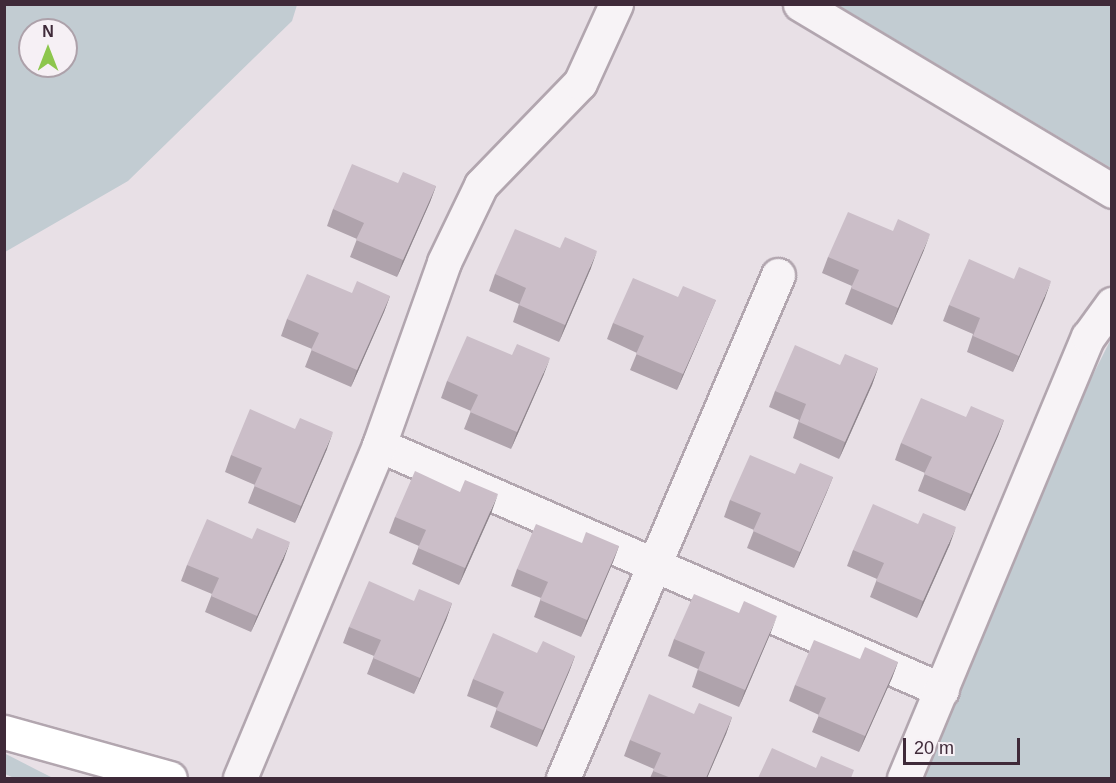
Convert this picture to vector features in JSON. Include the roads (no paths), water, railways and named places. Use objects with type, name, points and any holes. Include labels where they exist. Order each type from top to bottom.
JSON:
[{"type":"main road","points":[[4,732],[170,778]]},
{"type":"street","points":[[240,778],[379,445],[444,262],[482,185],[580,83],[616,4]]},
{"type":"street","points":[[800,4],[1112,191]]},
{"type":"street","points":[[563,778],[778,275]]},
{"type":"street","points":[[904,778],[1088,337],[1112,304]]},
{"type":"street","points":[[379,445],[942,690]]}]
